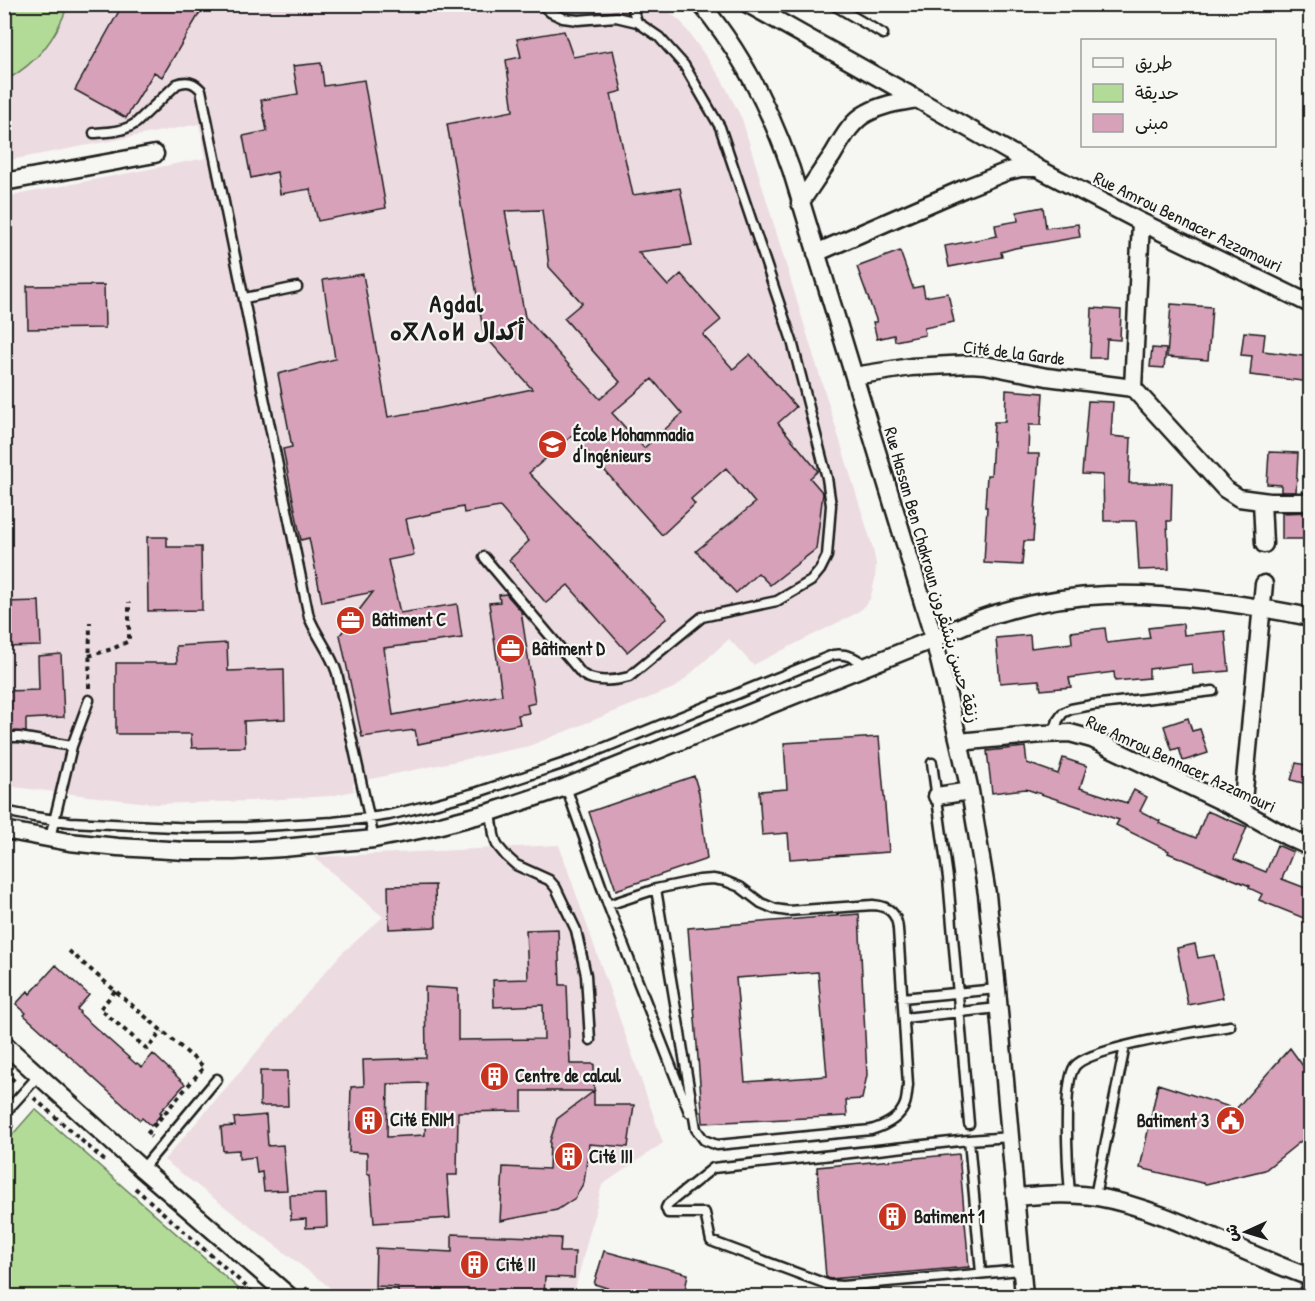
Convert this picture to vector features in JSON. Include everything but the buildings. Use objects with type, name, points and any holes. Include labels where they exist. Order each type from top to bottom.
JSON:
[{"type":"street","name":"Rue Hassan Ben Chakroun زنقة حسن بنشقرون","points":[[701,4],[749,73],[783,147],[934,639],[970,791],[987,894],[1024,1296]]},
{"type":"street","name":"Rue Amrou Bennacer Azzamouri","points":[[748,4],[1037,168],[1141,222],[1311,304]]},
{"type":"street","points":[[800,203],[846,134],[865,114],[894,103],[917,99]]},
{"type":"street","points":[[4,182],[155,154]]},
{"type":"street","points":[[816,253],[1008,171],[1037,168]]},
{"type":"street","points":[[1141,222],[1133,388],[1225,489],[1239,498],[1311,502]]},
{"type":"street","name":"Cité de la Garde","points":[[854,376],[911,367],[970,364],[1133,388]]},
{"type":"street","points":[[1262,501],[1264,544]]},
{"type":"street","points":[[1242,812],[1264,584]]},
{"type":"street","points":[[4,830],[69,842],[186,851],[283,848],[374,839],[490,812],[566,787],[934,639],[965,624],[1034,603],[1070,597],[1106,595],[1170,597],[1223,602],[1311,617]]},
{"type":"street","name":"Rue Amrou Bennacer Azzamouri","points":[[959,742],[1054,733],[1070,733],[1092,739],[1311,847]]},
{"type":"street","points":[[937,796],[970,791]]},
{"type":"street","points":[[4,1044],[289,1296]]},
{"type":"street","points":[[1015,1197],[1070,1194],[1095,1196],[1137,1206],[1311,1277]]},
{"type":"lane","points":[[484,557],[582,674],[594,680],[629,677],[702,617],[777,601],[811,581],[827,556],[831,504],[827,478],[792,342],[720,127],[684,65],[659,37],[637,22],[616,17],[578,20],[563,18],[550,12],[541,4]]},
{"type":"lane","points":[[631,4],[637,22]]},
{"type":"lane","points":[[832,4],[883,34]]},
{"type":"lane","points":[[94,133],[117,131],[130,127],[177,84],[188,82],[197,86],[203,96],[309,617],[314,630],[331,656],[337,673],[374,839]]},
{"type":"lane","points":[[245,298],[297,287]]},
{"type":"lane","points":[[4,811],[54,820],[195,828],[369,818],[430,805],[536,773],[833,655],[854,657],[866,665]]},
{"type":"lane","points":[[1054,733],[1058,720],[1063,713],[1071,709],[1213,692]]},
{"type":"lane","points":[[50,838],[72,746],[88,700]]},
{"type":"lane","points":[[4,737],[20,737],[72,746]]},
{"type":"lane","points":[[932,764],[948,878],[969,1124]]},
{"type":"lane","points":[[566,787],[608,905],[696,1129],[704,1140],[717,1145],[871,1130],[884,1127],[898,1115],[905,1105],[908,1085],[897,921],[889,909],[861,904],[788,911],[775,909],[761,903],[740,887],[713,879],[656,889],[608,905]]},
{"type":"lane","points":[[490,812],[497,845],[516,865],[549,880],[556,888],[576,930],[586,975],[590,1040]]},
{"type":"lane","points":[[656,889],[696,1129]]},
{"type":"lane","points":[[902,998],[997,989]]},
{"type":"lane","points":[[904,1018],[998,1008]]},
{"type":"lane","points":[[1070,1194],[1067,1100],[1074,1068],[1082,1060],[1125,1046],[1230,1026]]},
{"type":"lane","points":[[1095,1196],[1125,1046]]},
{"type":"lane","points":[[4,1114],[39,1075]]},
{"type":"lane","points":[[142,1168],[218,1079]]},
{"type":"lane","points":[[1010,1137],[713,1168],[666,1208],[671,1214],[705,1213],[711,1241],[829,1285],[842,1286],[1022,1270]]},
{"type":"lane","points":[[969,1140],[981,1273]]},
{"type":"lane","points":[[1302,1296],[1311,1283]]},
{"type":"path","points":[[89,656],[129,641],[129,602]]},
{"type":"path","points":[[88,700],[90,622]]},
{"type":"path","points":[[69,951],[204,1067],[147,1134],[161,1146]]},
{"type":"path","points":[[116,991],[100,1009],[147,1049],[162,1031]]},
{"type":"shaded area","name":"École Mohammadia d'Ingénieurs","points":[[5,5],[662,5],[682,23],[721,78],[742,119],[872,545],[876,564],[870,599],[862,609],[851,616],[753,665],[729,639],[676,687],[529,746],[361,781],[353,784],[354,791],[330,796],[156,804],[5,786],[5,197],[206,158],[199,124],[5,161]]},
{"type":"shaded area","points":[[559,845],[663,1143],[602,1185],[573,1296],[341,1296],[164,1160],[340,955],[383,917],[314,857]]},
{"type":"green space","points":[[5,4],[68,5],[57,29],[44,49],[27,66],[5,81]]},
{"type":"green space","points":[[35,1109],[247,1296],[5,1296],[5,1143]]},
{"type":"place","name":"École Mohammadia d'Ingénieurs","points":[[552,445]]},
{"type":"place","name":"Bâtiment C","points":[[351,620]]},
{"type":"place","name":"Bâtiment D","points":[[511,649]]},
{"type":"place","name":"Centre de calcul","points":[[494,1076]]},
{"type":"place","name":"Cité ENIM","points":[[369,1120]]},
{"type":"place","name":"Batiment 3","points":[[1230,1121]]},
{"type":"place","name":"Cité III","points":[[568,1157]]},
{"type":"place","name":"Batiment 1","points":[[893,1217]]},
{"type":"place","name":"Cité II","points":[[475,1265]]},
{"type":"district","name":"Agdal ⴰⴳⴷⴰⵍ أكدال","points":[[457,318]]}]
